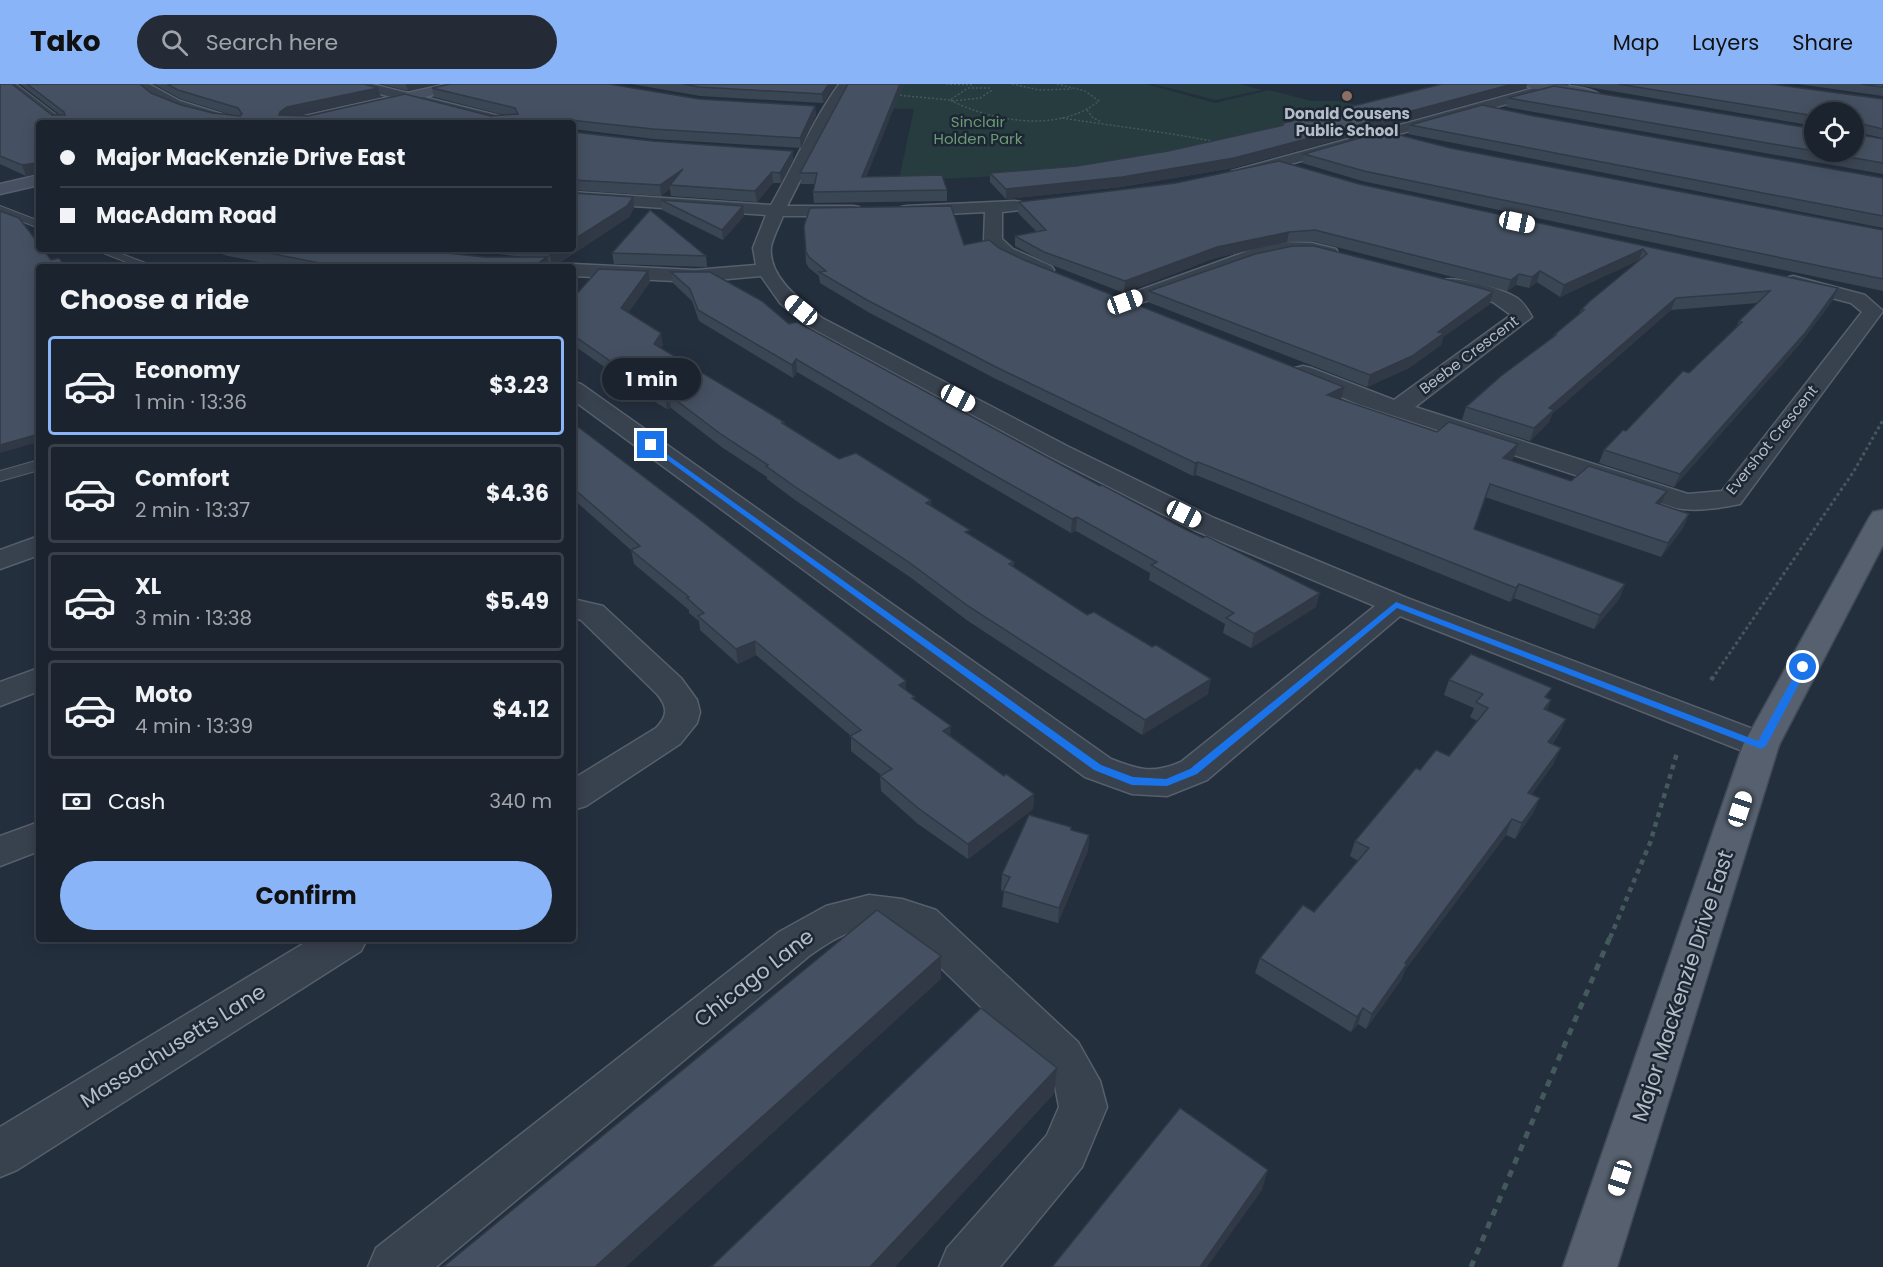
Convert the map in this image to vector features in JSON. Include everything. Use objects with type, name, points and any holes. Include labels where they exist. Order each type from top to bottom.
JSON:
[{"type":"main road","name":"Major MacKenzie Drive East","points":[[1590,1267],[1761,746],[1883,518]]},
{"type":"street","points":[[140,84],[175,104],[226,120]]},
{"type":"street","points":[[357,84],[499,120]]},
{"type":"street","points":[[305,120],[464,84]]},
{"type":"street","points":[[844,84],[823,109],[776,211],[762,248],[766,270],[787,299],[815,321],[896,366],[1204,524],[1396,604],[1761,746]]},
{"type":"street","points":[[1530,84],[1557,86],[1612,99]]},
{"type":"street","points":[[1223,177],[1557,86]]},
{"type":"street","points":[[1480,107],[1511,114]]},
{"type":"street","points":[[1381,134],[1415,142]]},
{"type":"street","points":[[1277,163],[1318,175]]},
{"type":"street","points":[[0,189],[36,181]]},
{"type":"street","points":[[576,197],[776,211],[868,211]]},
{"type":"street","points":[[891,211],[994,208],[1029,204]]},
{"type":"street","points":[[994,208],[993,240],[1006,252],[1062,277]]},
{"type":"street","points":[[1125,302],[1255,255],[1281,249],[1312,249],[1345,257]]},
{"type":"street","points":[[576,272],[695,276],[766,270]]},
{"type":"street","name":"Evershot Crescent","points":[[1290,368],[1397,409],[1686,502],[1730,498],[1873,311],[1858,299],[1776,279]]},
{"type":"street","name":"Beebe Crescent","points":[[1397,409],[1522,318],[1519,309],[1508,301],[1433,280]]},
{"type":"street","points":[[1104,293],[1158,315]]},
{"type":"street","points":[[576,391],[1098,768],[1132,781],[1167,783],[1194,771],[1396,604]]},
{"type":"street","points":[[0,560],[36,546]]},
{"type":"street","points":[[576,609],[592,613],[680,697],[684,708],[678,727],[668,736],[576,795]]},
{"type":"street","points":[[0,694],[36,679]]},
{"type":"street","points":[[0,851],[36,837]]},
{"type":"street","name":"Chicago Lane","points":[[395,1267],[794,944],[824,924],[852,913],[876,911],[897,913],[921,922],[1062,1056],[1077,1081],[1083,1107],[1065,1150],[966,1267]]},
{"type":"street","name":"Massachusetts Lane","points":[[0,1154],[341,942]]},
{"type":"lane","points":[[11,84],[59,120]]},
{"type":"lane","points":[[0,209],[36,224]]},
{"type":"lane","points":[[107,252],[141,264]]},
{"type":"lane","points":[[0,476],[36,466]]},
{"type":"path","points":[[893,96],[951,101],[980,98],[991,91],[989,88],[978,85],[946,84]]},
{"type":"path","points":[[951,101],[958,92],[984,84]]},
{"type":"path","points":[[1012,84],[1039,90],[1076,88]]},
{"type":"path","points":[[1057,84],[1092,94],[1099,100],[1087,110],[1058,118]]},
{"type":"path","points":[[951,101],[976,113],[1008,118],[1058,118],[1217,142]]},
{"type":"path","points":[[1087,110],[1093,118],[1105,124]]},
{"type":"path","points":[[1711,680],[1854,471],[1883,420]]},
{"type":"path","points":[[1471,1267],[1650,843],[1677,753]]},
{"type":"green space","name":"Sinclair Holden Park","points":[[863,84],[1146,84],[1215,103],[1269,90],[1311,101],[1339,101],[1360,106],[1219,142],[1104,164],[1002,176],[899,179],[914,109],[854,108]]},
{"type":"green space","points":[[1153,84],[1239,84],[1262,90],[1216,100]]},
{"type":"building","points":[[0,84],[12,84],[52,115],[65,115],[27,84],[140,84],[151,93],[181,105],[213,113],[240,116],[242,114],[238,108],[178,90],[167,84],[364,84],[378,88],[287,107],[279,115],[308,116],[405,94],[491,116],[518,114],[515,108],[432,88],[450,84],[609,84],[699,99],[815,106],[800,138],[653,129],[576,120],[36,120],[36,163],[22,165],[0,156]]},
{"type":"building","points":[[683,84],[829,84],[822,94],[699,87]]},
{"type":"building","points":[[848,84],[900,84],[862,177],[942,175],[947,190],[813,192],[817,173],[800,173]]},
{"type":"building","points":[[1442,84],[1513,84],[1234,158],[1122,177],[1006,189],[990,173],[1077,166],[1168,151],[1284,125],[1280,124]]},
{"type":"building","points":[[1618,84],[1771,84],[1883,99],[1883,129],[1864,124],[1864,102],[1804,102],[1804,114]]},
{"type":"building","points":[[1861,84],[1883,84],[1883,87]]},
{"type":"building","points":[[1554,86],[1804,127],[1804,149],[1508,98]]},
{"type":"building","points":[[1482,105],[1883,178],[1883,216],[1410,125]]},
{"type":"building","points":[[1384,131],[1450,148],[1883,230],[1883,279],[1364,171],[1304,154]]},
{"type":"building","points":[[576,132],[652,141],[793,151],[780,173],[772,172],[755,191],[670,185],[683,169],[660,185],[576,180]]},
{"type":"building","points":[[1864,135],[1883,139],[1883,163],[1864,160]]},
{"type":"building","points":[[1279,161],[1359,184],[1838,288],[1805,333],[1680,474],[1604,450],[1623,430],[1626,431],[1683,371],[1689,373],[1742,322],[1739,321],[1770,291],[1676,298],[1549,408],[1554,410],[1534,428],[1466,407],[1501,376],[1556,335],[1554,335],[1584,310],[1581,310],[1590,301],[1647,254],[1643,249],[1564,285],[1540,271],[1532,277],[1519,274],[1511,280],[1315,230],[1289,232],[1217,247],[1125,281],[1044,252],[1015,236],[1046,230],[1019,202],[1176,183]]},
{"type":"building","points":[[576,193],[633,197],[627,206],[576,238]]},
{"type":"building","points":[[661,200],[743,206],[722,230]]},
{"type":"building","points":[[951,206],[964,245],[989,240],[999,248],[1024,260],[1344,387],[1327,395],[1437,432],[1449,422],[1518,444],[1503,458],[1571,481],[1589,466],[1667,491],[1656,503],[1689,514],[1668,543],[1490,484],[1474,529],[1625,584],[1600,615],[1519,584],[1516,588],[1198,462],[1195,463],[994,366],[867,300],[819,272],[826,271],[806,252],[804,226],[810,208]]},
{"type":"building","points":[[650,210],[706,256],[612,253]]},
{"type":"building","points":[[0,211],[19,218],[36,240],[36,252],[45,252],[51,260],[59,258],[64,264],[36,264],[36,435],[0,445]]},
{"type":"building","points":[[1293,246],[1314,246],[1493,292],[1438,332],[1444,333],[1412,356],[1370,375],[1149,291],[1255,254]]},
{"type":"building","points":[[264,252],[436,252],[485,257],[547,257],[536,264],[329,264]]},
{"type":"building","points":[[599,269],[648,271],[621,308],[661,333],[654,344],[784,422],[782,423],[839,459],[856,453],[931,500],[926,503],[970,530],[965,532],[1014,562],[1009,564],[1087,615],[1094,612],[1152,647],[1156,645],[1211,679],[1145,720],[968,606],[910,563],[794,486],[669,395],[665,397],[652,390],[576,337],[576,295]]},
{"type":"building","points":[[671,272],[710,272],[762,301],[789,324],[797,322],[1100,486],[1320,593],[1254,634],[1226,618],[1234,613],[1151,565],[1157,562],[1077,517],[1072,519],[796,359],[792,365],[698,310],[690,289]]},
{"type":"building","points":[[576,425],[906,681],[899,685],[915,697],[912,698],[951,726],[943,731],[1004,776],[1006,774],[1034,794],[968,844],[918,808],[880,776],[892,769],[850,736],[861,730],[755,641],[736,649],[698,616],[704,613],[687,598],[689,597],[631,550],[640,546],[576,491]]},
{"type":"building","points":[[1471,654],[1552,688],[1545,697],[1551,700],[1544,709],[1566,719],[1548,742],[1561,748],[1528,793],[1540,798],[1522,823],[1512,819],[1405,963],[1407,964],[1372,1014],[1363,1008],[1357,1017],[1260,958],[1303,905],[1314,912],[1369,848],[1355,841],[1416,768],[1420,770],[1436,750],[1449,756],[1488,708],[1476,702],[1483,694],[1449,680]]},
{"type":"building","points":[[1029,815],[1071,827],[1071,830],[1089,835],[1059,908],[1003,891],[1010,877],[1002,874]]},
{"type":"building","points":[[877,910],[941,956],[595,1267],[443,1267]]},
{"type":"building","points":[[981,1008],[1057,1068],[870,1267],[711,1267]]},
{"type":"building","points":[[1180,1108],[1268,1170],[1200,1267],[1052,1267]]},
{"type":"place","name":"Donald Cousens Public School","points":[[1347,96]]},
{"type":"route","points":[[651,445],[1098,768],[1132,781],[1167,783],[1194,771],[1396,604],[1761,746],[1803,667]]}]
